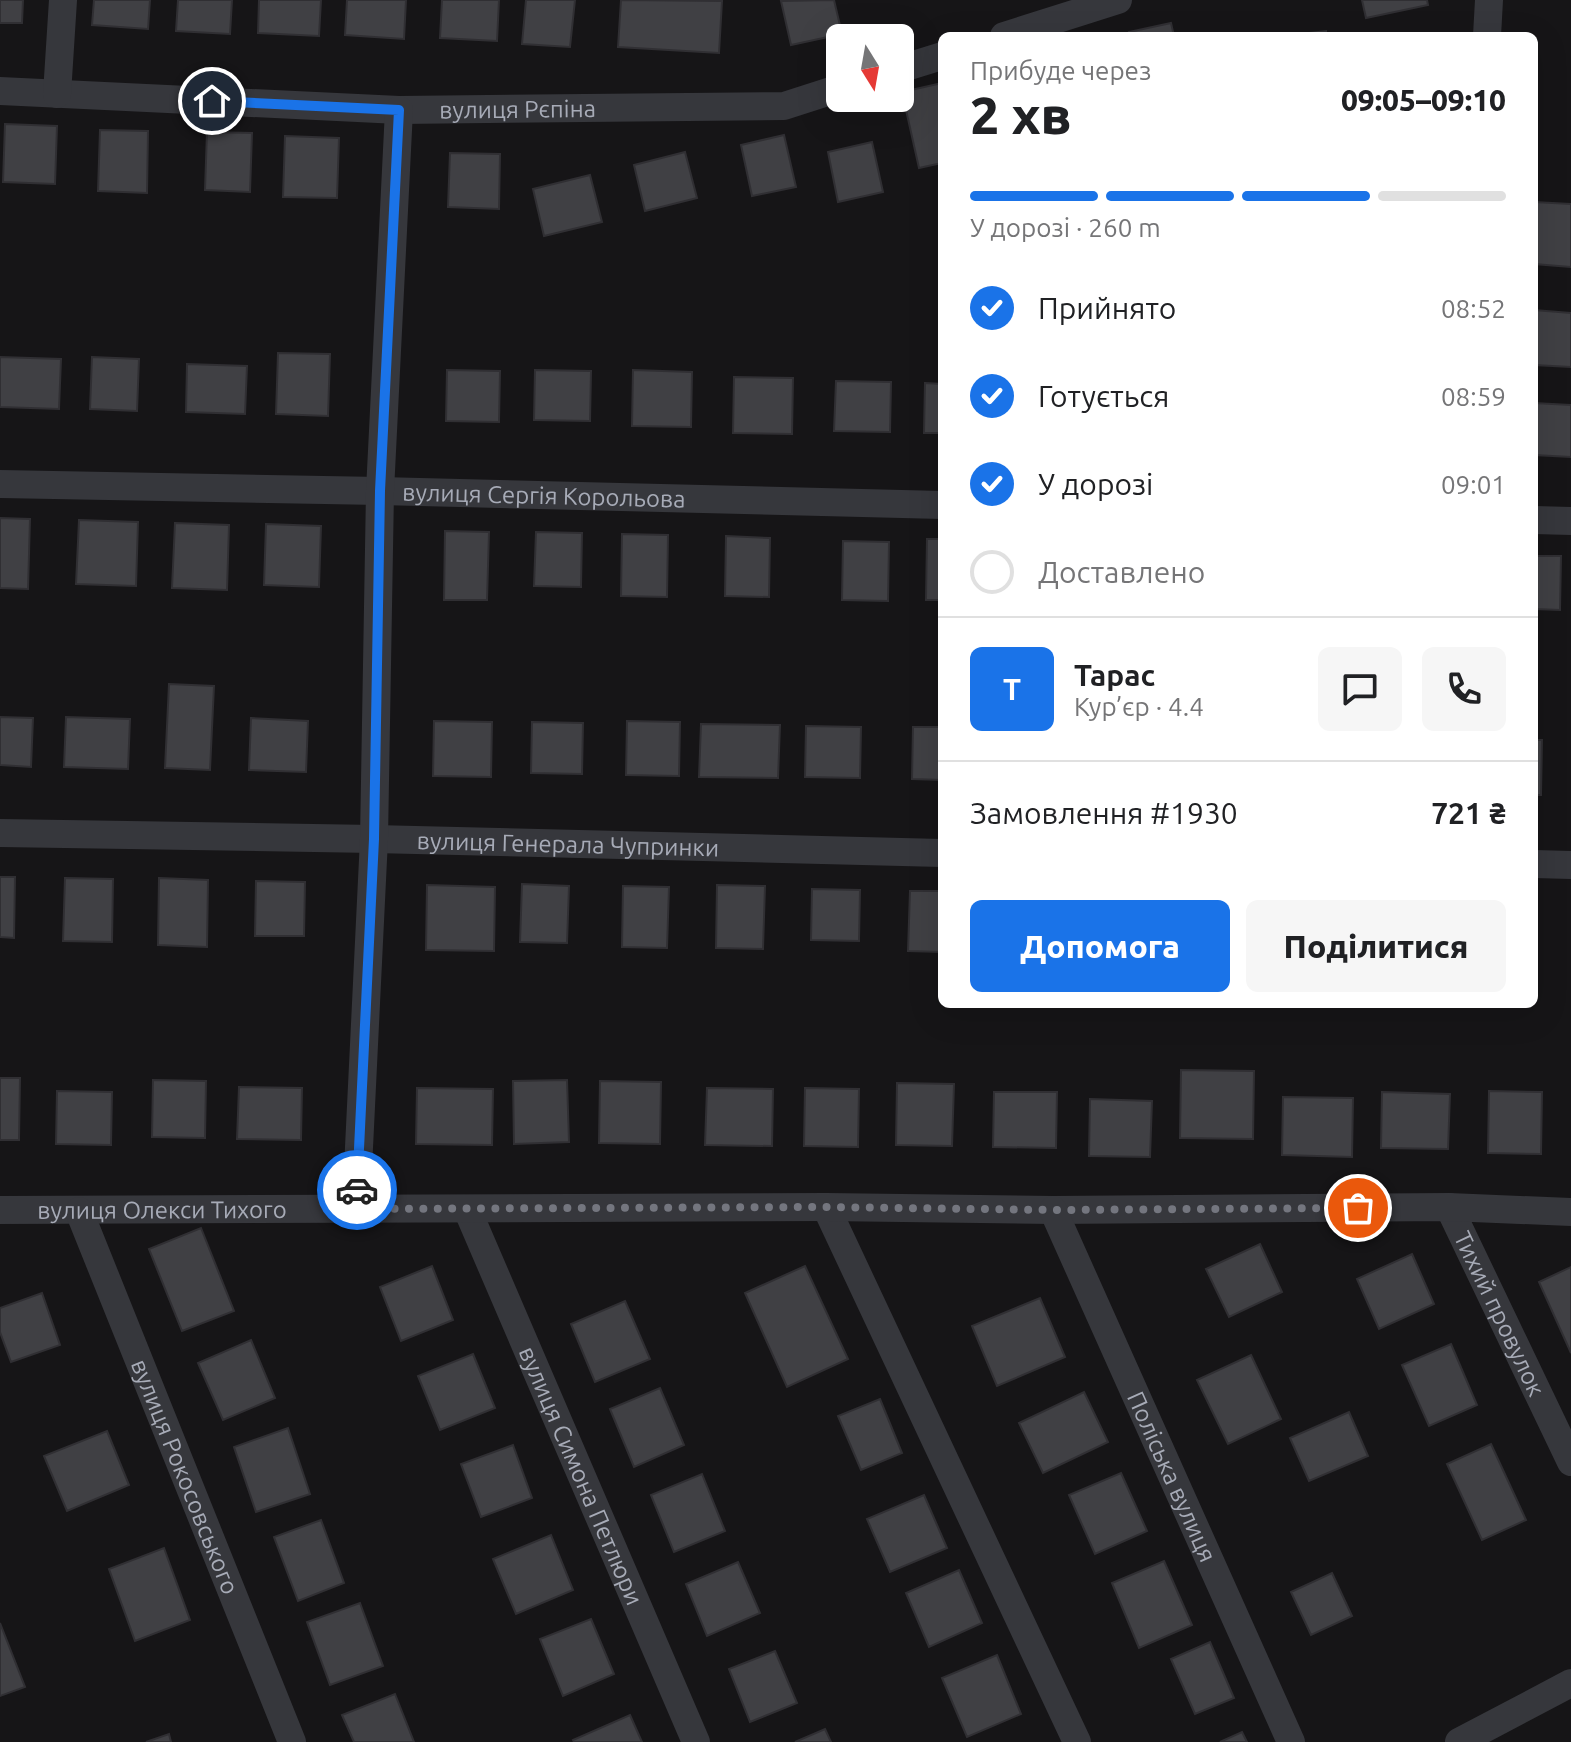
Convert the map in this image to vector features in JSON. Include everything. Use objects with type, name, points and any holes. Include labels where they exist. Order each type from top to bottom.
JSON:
[{"type":"street","points":[[57,94],[63,0]]},
{"type":"street","points":[[1017,32],[1118,0]]},
{"type":"street","points":[[1487,32],[1489,0]]},
{"type":"street","points":[[914,65],[938,57]]},
{"type":"street","name":"вулиця Рєпіна","points":[[0,91],[399,110],[784,106],[826,92]]},
{"type":"street","points":[[356,1209],[374,839],[380,491],[399,110]]},
{"type":"street","name":"вулиця Сергія Корольова","points":[[0,484],[938,505]]},
{"type":"street","points":[[1538,520],[1571,521]]},
{"type":"street","name":"вулиця Генерала Чупринки","points":[[0,833],[938,853]]},
{"type":"street","points":[[1538,864],[1571,865]]},
{"type":"street","points":[[826,1207],[1077,1742]]},
{"type":"street","name":"вулиця Олекси Тихого","points":[[0,1210],[1449,1207],[1571,1212]]},
{"type":"street","name":"Тихий провулок","points":[[1449,1207],[1571,1462]]},
{"type":"street","name":"вулиця Симона Петлюри","points":[[467,1209],[696,1742]]},
{"type":"street","name":"Поліська вулиця","points":[[1053,1210],[1291,1742]]},
{"type":"street","name":"вулиця Рокосовського","points":[[79,1211],[292,1742]]},
{"type":"street","points":[[1459,1742],[1571,1683]]},
{"type":"building","points":[[0,0],[23,0],[22,23],[0,23]]},
{"type":"building","points":[[94,0],[150,0],[148,29],[92,25]]},
{"type":"building","points":[[178,0],[232,0],[230,34],[176,31]]},
{"type":"building","points":[[259,0],[321,0],[319,36],[258,33]]},
{"type":"building","points":[[347,0],[406,0],[404,39],[345,35]]},
{"type":"building","points":[[442,0],[499,0],[497,41],[440,38]]},
{"type":"building","points":[[526,0],[575,0],[570,47],[522,44]]},
{"type":"building","points":[[621,0],[722,1],[719,53],[618,47]]},
{"type":"building","points":[[834,0],[840,24],[826,24],[826,37],[791,45],[781,1]]},
{"type":"building","points":[[1362,0],[1427,0],[1428,5],[1366,18]]},
{"type":"building","points":[[1171,23],[1173,32],[1129,32]]},
{"type":"building","points":[[938,84],[938,164],[919,168],[906,112],[914,112],[914,89]]},
{"type":"building","points":[[5,124],[57,126],[55,184],[3,182]]},
{"type":"building","points":[[100,130],[148,131],[147,193],[98,191]]},
{"type":"building","points":[[207,132],[252,133],[250,192],[205,190]]},
{"type":"building","points":[[784,135],[796,187],[752,196],[741,145]]},
{"type":"building","points":[[285,136],[339,138],[337,198],[283,197]]},
{"type":"building","points":[[872,142],[883,192],[838,202],[828,152]]},
{"type":"building","points":[[685,152],[697,198],[645,211],[634,165]]},
{"type":"building","points":[[450,153],[500,154],[499,209],[448,207]]},
{"type":"building","points":[[590,175],[602,222],[544,236],[533,189]]},
{"type":"building","points":[[1538,202],[1571,204],[1571,267],[1538,264]]},
{"type":"building","points":[[1538,310],[1571,313],[1571,367],[1538,365]]},
{"type":"building","points":[[278,353],[330,354],[328,416],[276,414]]},
{"type":"building","points":[[0,357],[61,359],[59,409],[0,407]]},
{"type":"building","points":[[92,357],[139,359],[137,411],[90,409]]},
{"type":"building","points":[[187,364],[247,366],[245,414],[186,412]]},
{"type":"building","points":[[447,370],[500,371],[499,422],[446,421]]},
{"type":"building","points":[[535,370],[591,371],[590,421],[534,420]]},
{"type":"building","points":[[633,370],[692,372],[691,427],[632,426]]},
{"type":"building","points":[[734,377],[793,378],[792,434],[733,433]]},
{"type":"building","points":[[836,381],[891,382],[890,432],[834,431]]},
{"type":"building","points":[[925,383],[938,384],[938,433],[924,433]]},
{"type":"building","points":[[1538,403],[1571,405],[1571,457],[1538,455]]},
{"type":"building","points":[[0,518],[30,519],[28,589],[0,588]]},
{"type":"building","points":[[79,520],[138,522],[136,586],[76,584]]},
{"type":"building","points":[[175,523],[229,525],[227,590],[172,588]]},
{"type":"building","points":[[266,524],[321,526],[319,587],[264,585]]},
{"type":"building","points":[[445,531],[489,532],[487,600],[444,600]]},
{"type":"building","points":[[536,532],[582,533],[581,587],[534,586]]},
{"type":"building","points":[[622,534],[668,535],[667,597],[621,596]]},
{"type":"building","points":[[726,536],[770,538],[769,597],[725,596]]},
{"type":"building","points":[[927,539],[938,539],[938,600],[926,600]]},
{"type":"building","points":[[843,541],[889,542],[888,601],[842,600]]},
{"type":"building","points":[[1538,556],[1561,556],[1560,610],[1538,609]]},
{"type":"building","points":[[169,684],[214,686],[210,770],[165,768]]},
{"type":"building","points":[[0,717],[33,718],[31,767],[0,765]]},
{"type":"building","points":[[66,717],[130,719],[128,769],[64,767]]},
{"type":"building","points":[[251,718],[308,721],[306,772],[249,770]]},
{"type":"building","points":[[434,721],[492,722],[491,777],[433,776]]},
{"type":"building","points":[[627,721],[680,722],[679,776],[626,775]]},
{"type":"building","points":[[532,722],[583,723],[582,774],[531,773]]},
{"type":"building","points":[[701,724],[780,725],[778,778],[699,777]]},
{"type":"building","points":[[806,726],[861,727],[860,778],[805,777]]},
{"type":"building","points":[[913,727],[938,727],[938,780],[912,779]]},
{"type":"building","points":[[1538,740],[1542,740],[1541,795],[1538,795]]},
{"type":"building","points":[[0,877],[15,877],[14,938],[0,937]]},
{"type":"building","points":[[65,878],[113,879],[112,942],[63,941]]},
{"type":"building","points":[[159,878],[208,880],[207,947],[158,945]]},
{"type":"building","points":[[256,881],[305,882],[304,936],[255,936]]},
{"type":"building","points":[[522,884],[569,886],[567,943],[520,942]]},
{"type":"building","points":[[427,885],[495,887],[494,951],[426,950]]},
{"type":"building","points":[[717,885],[765,886],[763,949],[716,948]]},
{"type":"building","points":[[623,886],[669,887],[667,948],[622,947]]},
{"type":"building","points":[[812,889],[860,890],[859,941],[811,940]]},
{"type":"building","points":[[910,891],[938,891],[938,952],[908,951]]},
{"type":"building","points":[[1181,1070],[1254,1071],[1253,1139],[1180,1138]]},
{"type":"building","points":[[0,1078],[20,1078],[19,1140],[0,1140]]},
{"type":"building","points":[[153,1080],[206,1081],[205,1138],[152,1137]]},
{"type":"building","points":[[567,1080],[569,1142],[514,1144],[513,1081]]},
{"type":"building","points":[[600,1081],[661,1082],[660,1144],[599,1143]]},
{"type":"building","points":[[897,1083],[954,1084],[952,1146],[896,1145]]},
{"type":"building","points":[[239,1087],[302,1088],[301,1140],[237,1139]]},
{"type":"building","points":[[417,1088],[493,1089],[492,1145],[416,1144]]},
{"type":"building","points":[[707,1088],[773,1089],[772,1146],[705,1145]]},
{"type":"building","points":[[805,1088],[859,1089],[858,1147],[804,1146]]},
{"type":"building","points":[[57,1091],[112,1092],[111,1145],[56,1144]]},
{"type":"building","points":[[1489,1091],[1542,1092],[1541,1154],[1488,1153]]},
{"type":"building","points":[[994,1092],[1057,1092],[1056,1148],[993,1147]]},
{"type":"building","points":[[1382,1092],[1450,1094],[1448,1149],[1381,1148]]},
{"type":"building","points":[[1283,1097],[1353,1098],[1352,1157],[1282,1155]]},
{"type":"building","points":[[1090,1099],[1152,1101],[1150,1157],[1089,1156]]},
{"type":"building","points":[[201,1228],[234,1311],[182,1331],[149,1249]]},
{"type":"building","points":[[1260,1244],[1282,1292],[1229,1317],[1206,1269]]},
{"type":"building","points":[[1412,1254],[1434,1304],[1379,1329],[1357,1279]]},
{"type":"building","points":[[432,1266],[453,1320],[401,1341],[380,1287]]},
{"type":"building","points":[[805,1266],[848,1359],[787,1387],[745,1293]]},
{"type":"building","points":[[1571,1267],[1571,1353],[1539,1282]]},
{"type":"building","points":[[42,1293],[60,1345],[11,1362],[0,1332],[0,1308]]},
{"type":"building","points":[[1040,1298],[1065,1357],[997,1386],[972,1326]]},
{"type":"building","points":[[625,1301],[650,1359],[595,1382],[571,1324]]},
{"type":"building","points":[[251,1340],[275,1398],[223,1420],[198,1363]]},
{"type":"building","points":[[1451,1344],[1477,1405],[1429,1426],[1402,1365]]},
{"type":"building","points":[[473,1354],[495,1408],[440,1430],[418,1376]]},
{"type":"building","points":[[1251,1355],[1281,1419],[1228,1444],[1197,1380]]},
{"type":"building","points":[[660,1388],[684,1445],[634,1467],[610,1409]]},
{"type":"building","points":[[1084,1392],[1108,1442],[1043,1473],[1019,1423]]},
{"type":"building","points":[[880,1399],[902,1453],[861,1470],[838,1416]]},
{"type":"building","points":[[1349,1412],[1368,1456],[1309,1481],[1290,1438]]},
{"type":"building","points":[[288,1428],[310,1494],[256,1512],[234,1447]]},
{"type":"building","points":[[107,1431],[129,1485],[67,1511],[44,1456]]},
{"type":"building","points":[[1491,1444],[1526,1520],[1482,1540],[1447,1464]]},
{"type":"building","points":[[513,1445],[532,1498],[481,1517],[461,1464]]},
{"type":"building","points":[[1121,1473],[1147,1531],[1095,1554],[1069,1495]]},
{"type":"building","points":[[702,1474],[725,1531],[674,1552],[651,1495]]},
{"type":"building","points":[[924,1495],[947,1548],[890,1572],[867,1519]]},
{"type":"building","points":[[321,1520],[344,1583],[298,1601],[274,1537]]},
{"type":"building","points":[[551,1535],[573,1590],[516,1614],[493,1559]]},
{"type":"building","points":[[164,1548],[190,1620],[135,1641],[109,1569]]},
{"type":"building","points":[[1164,1561],[1192,1625],[1139,1648],[1112,1583]]},
{"type":"building","points":[[738,1562],[760,1613],[707,1636],[686,1584]]},
{"type":"building","points":[[959,1570],[982,1623],[929,1647],[906,1593]]},
{"type":"building","points":[[1332,1573],[1352,1616],[1311,1635],[1291,1592]]},
{"type":"building","points":[[360,1603],[383,1666],[330,1685],[307,1622]]},
{"type":"building","points":[[591,1619],[614,1674],[563,1696],[540,1639]]},
{"type":"building","points":[[0,1623],[25,1687],[0,1696]]},
{"type":"building","points":[[1210,1642],[1234,1698],[1195,1714],[1171,1659]]},
{"type":"building","points":[[775,1651],[797,1703],[750,1722],[729,1669]]},
{"type":"building","points":[[997,1655],[1021,1714],[967,1737],[942,1678]]},
{"type":"building","points":[[395,1694],[414,1742],[354,1742],[342,1715]]},
{"type":"building","points":[[630,1715],[642,1742],[573,1740]]},
{"type":"building","points":[[825,1729],[831,1742],[795,1742]]},
{"type":"building","points":[[1242,1732],[1247,1742],[1220,1742]]},
{"type":"building","points":[[169,1734],[171,1742],[146,1742]]},
{"type":"way so far","points":[[357,1190],[356,1209],[1358,1208]]},
{"type":"route","points":[[212,101],[399,110],[380,491],[374,839],[357,1190]]}]
